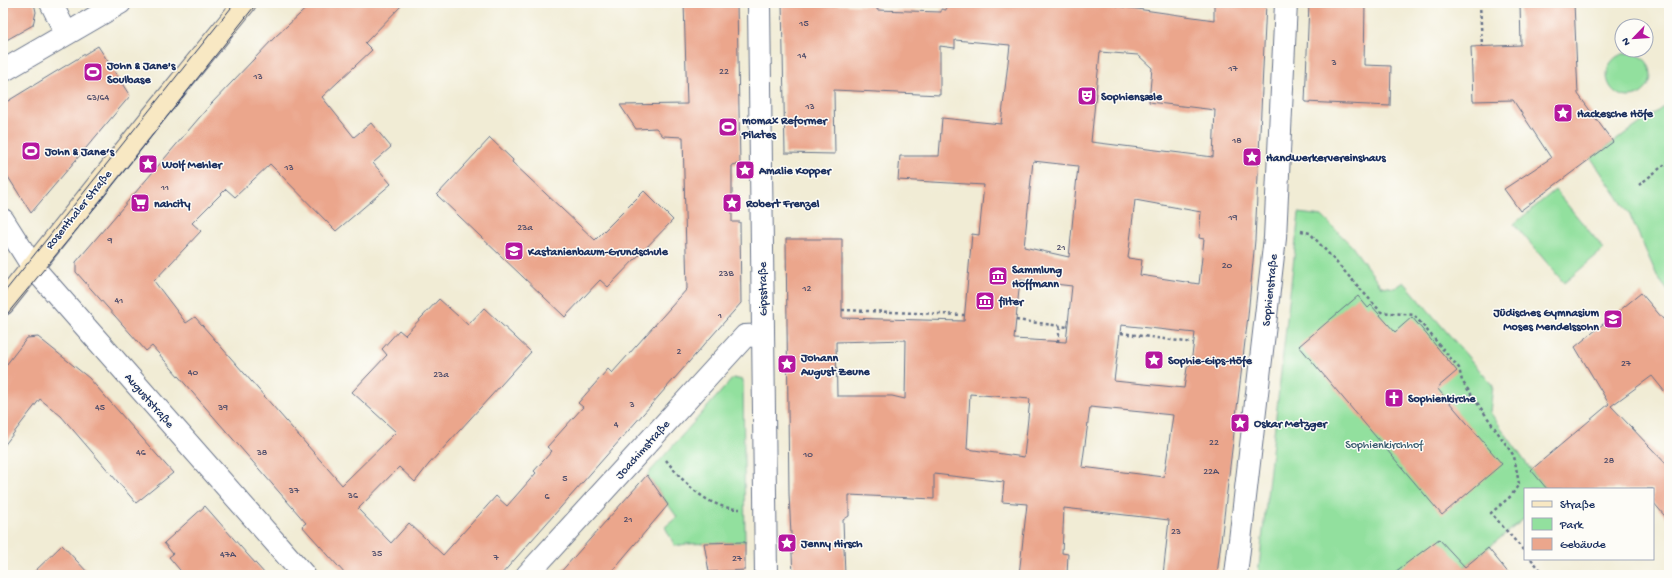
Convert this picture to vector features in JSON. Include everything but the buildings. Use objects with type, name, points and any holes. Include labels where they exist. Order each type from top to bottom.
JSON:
[{"type":"street","points":[[51,3],[66,33]]},
{"type":"street","points":[[3,71],[120,3]]},
{"type":"street","name":"Rosenthaler Straße","points":[[3,304],[246,3]]},
{"type":"street","name":"Gipsstraße","points":[[759,3],[766,575]]},
{"type":"street","name":"Sophienstraße","points":[[1236,575],[1275,238],[1286,3]]},
{"type":"street","name":"Auguststraße","points":[[3,220],[33,267],[304,575]]},
{"type":"street","name":"Joachimstraße","points":[[527,575],[744,336],[762,335]]},
{"type":"path","points":[[1480,3],[1482,46]]},
{"type":"path","points":[[1639,185],[1669,161]]},
{"type":"path","points":[[1298,230],[1310,233],[1381,312],[1414,315],[1459,368],[1462,381],[1514,456],[1519,484],[1511,496],[1491,513],[1524,551]]},
{"type":"path","points":[[842,310],[964,315]]},
{"type":"path","points":[[1016,320],[1068,327]]},
{"type":"path","points":[[1058,342],[1060,325]]},
{"type":"path","points":[[1120,332],[1194,343]]},
{"type":"path","points":[[663,457],[680,478],[703,497],[718,505],[733,509],[741,509]]},
{"type":"path","points":[[1532,560],[1544,575]]},
{"type":"green space","points":[[1616,58],[1642,58],[1647,63],[1651,75],[1647,87],[1641,93],[1629,97],[1617,93],[1611,87],[1607,75],[1611,63]]},
{"type":"green space","points":[[1669,103],[1669,292],[1658,278],[1630,215],[1591,158]]},
{"type":"green space","points":[[1555,190],[1604,249],[1564,283],[1514,224]]},
{"type":"green space","name":"Sophienkirchhof","points":[[1299,213],[1322,216],[1351,245],[1381,286],[1395,288],[1404,282],[1493,386],[1490,412],[1531,470],[1546,488],[1524,488],[1524,519],[1462,569],[1392,575],[1258,575]]},
{"type":"green space","points":[[733,378],[743,380],[745,542],[686,544],[675,546],[665,527],[677,517],[647,475]]},
{"type":"green space","points":[[745,570],[745,575],[700,575],[718,572]]},
{"type":"tram line","points":[[3,294],[235,3]]},
{"type":"tram line","points":[[3,319],[102,199],[257,3]]},
{"type":"place","name":"John & Jane's Soulbase","points":[[93,72]]},
{"type":"place","name":"Sophiensæle","points":[[1087,96]]},
{"type":"place","name":"Hackesche Höfe","points":[[1563,113]]},
{"type":"place","name":"momax Reformer Pilates","points":[[728,127]]},
{"type":"place","name":"John & Jane‘s","points":[[31,151]]},
{"type":"place","name":"Handwerkervereinshaus","points":[[1252,157]]},
{"type":"place","name":"Wolf Mehler","points":[[148,164]]},
{"type":"place","name":"Amalie Kopper","points":[[745,170]]},
{"type":"place","name":"nahcity","points":[[140,203]]},
{"type":"place","name":"Robert Frenzel","points":[[732,203]]},
{"type":"place","name":"Kastanienbaum-Grundschule","points":[[514,251]]},
{"type":"place","name":"Sammlung Hoffmann","points":[[998,276]]},
{"type":"place","name":"filter","points":[[985,301]]},
{"type":"place","name":"Jüdisches Gymnasium Moses Mendelssohn","points":[[1613,319]]},
{"type":"place","name":"Sophie-Gips-Höfe","points":[[1154,360]]},
{"type":"place","name":"Johann August Zeune","points":[[787,364]]},
{"type":"place","name":"Sophienkirche","points":[[1394,398]]},
{"type":"place","name":"Oskar Metzger","points":[[1240,423]]},
{"type":"place","name":"Jenny Hirsch","points":[[787,543]]}]
